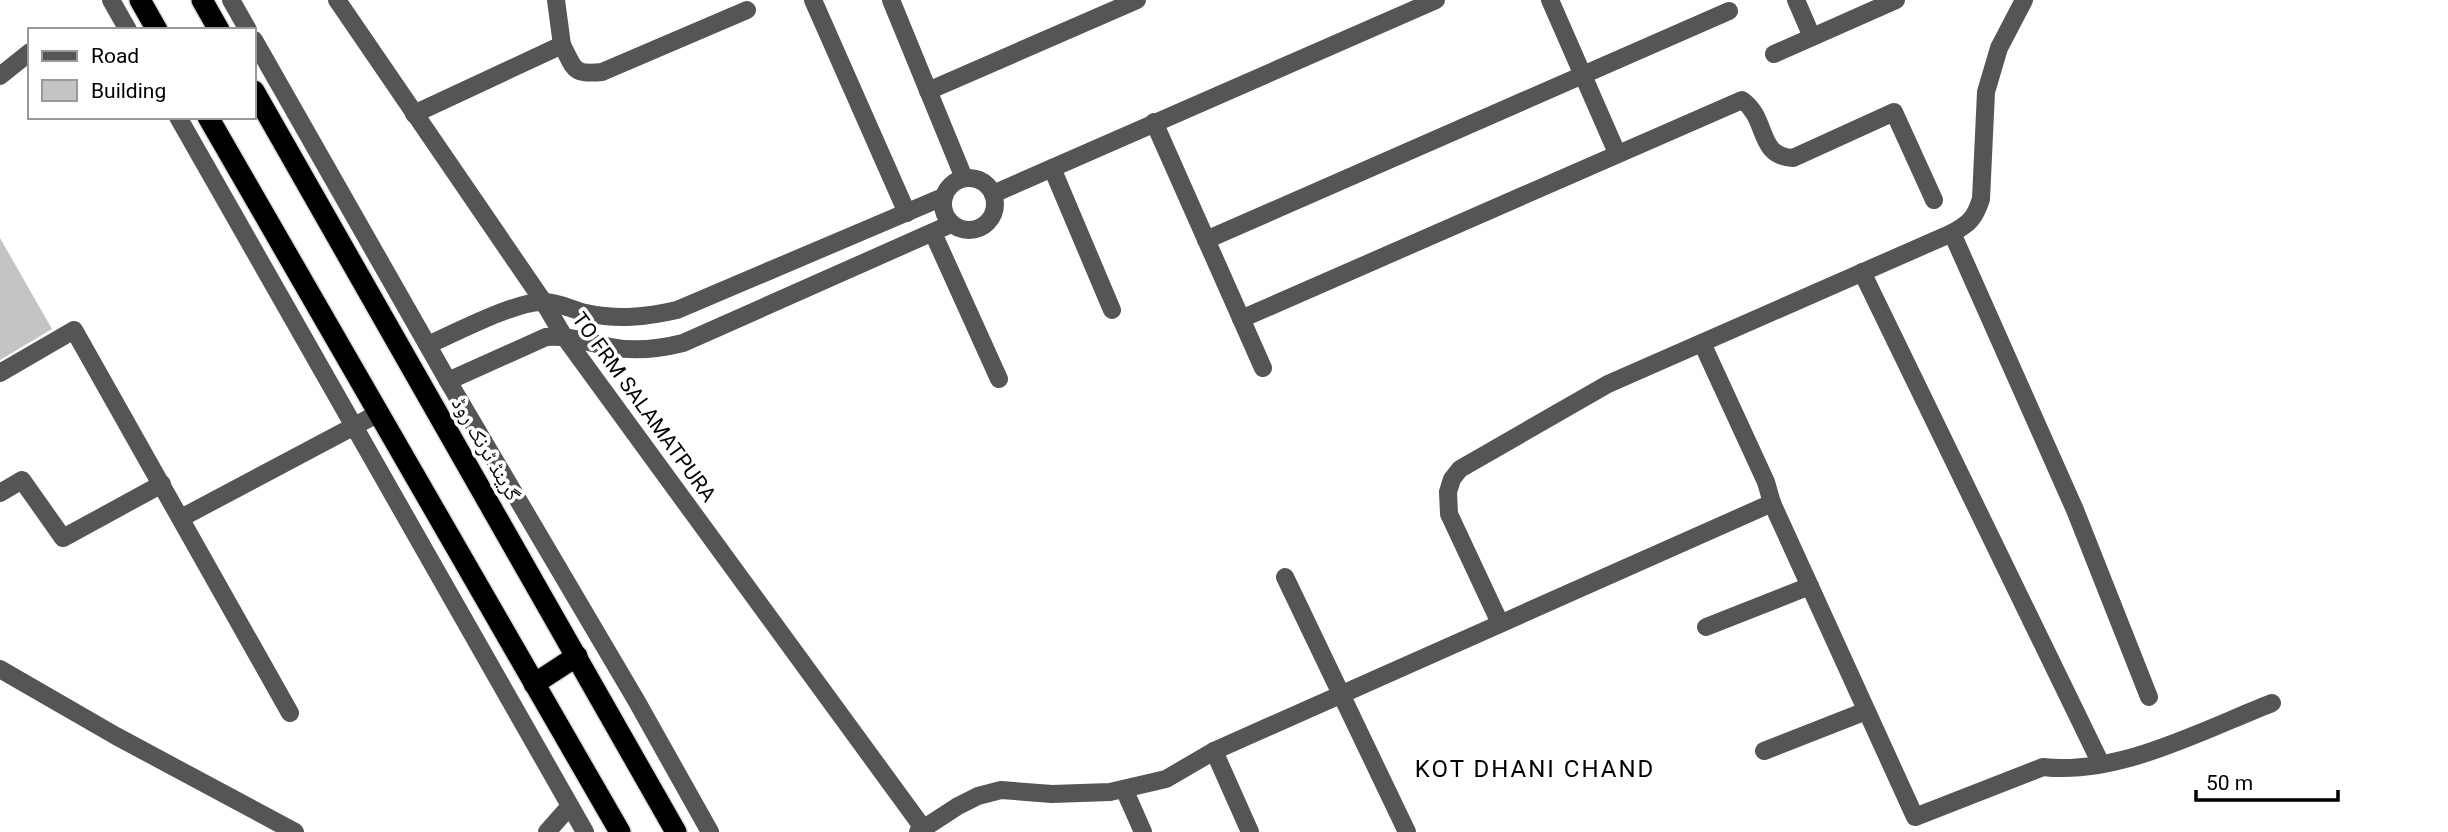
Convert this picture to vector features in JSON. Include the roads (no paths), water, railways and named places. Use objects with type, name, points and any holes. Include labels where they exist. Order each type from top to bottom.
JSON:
[{"type":"highway","points":[[140,0],[156,28]]},
{"type":"highway","points":[[202,0],[218,28]]},
{"type":"highway","name":"گرینڈ ٹرنک روڈ","points":[[256,95],[676,832]]},
{"type":"highway","points":[[209,119],[620,832]]},
{"type":"highway","points":[[534,684],[576,656]]},
{"type":"street","points":[[111,0],[127,28]]},
{"type":"street","points":[[231,0],[247,28]]},
{"type":"street","name":"TO FRM SALAMATPURA","points":[[337,0],[543,301],[563,335],[922,831]]},
{"type":"street","points":[[556,0],[562,45],[575,69],[583,74],[602,72],[747,10]]},
{"type":"street","points":[[813,0],[907,213]]},
{"type":"street","points":[[891,0],[964,178]]},
{"type":"street","points":[[928,91],[1137,0]]},
{"type":"street","points":[[993,194],[1436,0]]},
{"type":"street","points":[[1550,0],[1617,153]]},
{"type":"street","points":[[1796,0],[1812,37]]},
{"type":"street","points":[[1774,54],[1896,0]]},
{"type":"street","points":[[1500,623],[1449,514],[1448,492],[1452,479],[1460,469],[1608,384],[1969,224],[1976,215],[1981,199],[1986,92],[1999,48],[2024,0]]},
{"type":"street","points":[[1206,240],[1729,11]]},
{"type":"street","points":[[256,44],[710,832]]},
{"type":"street","points":[[414,114],[562,45]]},
{"type":"street","points":[[0,76],[28,54]]},
{"type":"street","points":[[1241,319],[1742,100],[1752,107],[1771,150],[1780,157],[1793,158],[1894,112],[1934,200]]},
{"type":"street","points":[[179,119],[585,832]]},
{"type":"street","points":[[1154,122],[1263,368]]},
{"type":"street","points":[[1052,168],[1112,310]]},
{"type":"street","points":[[428,345],[520,306],[543,301],[609,317],[651,316],[677,310],[943,197],[951,184],[964,178],[982,181],[993,194],[995,211],[984,226],[966,230],[951,224],[944,211],[943,197]]},
{"type":"street","points":[[448,381],[546,337],[563,335],[611,347],[639,350],[683,343],[951,224]]},
{"type":"street","points":[[933,233],[999,379]]},
{"type":"street","points":[[1952,233],[2075,510],[2149,697]]},
{"type":"street","points":[[1863,272],[2101,764]]},
{"type":"street","points":[[0,373],[74,330],[290,713]]},
{"type":"street","points":[[1702,343],[1918,825],[2043,767],[2059,769],[2134,758],[2272,703]]},
{"type":"street","points":[[181,518],[379,413]]},
{"type":"street","points":[[0,493],[22,480],[62,538],[162,484]]},
{"type":"street","points":[[922,831],[958,806],[978,796],[1001,790],[1052,794],[1124,789],[1166,779],[1214,751],[1772,503]]},
{"type":"street","points":[[1285,577],[1407,832]]},
{"type":"street","points":[[1706,627],[1810,586]]},
{"type":"street","points":[[0,669],[116,736],[295,832]]},
{"type":"street","points":[[610,717],[636,700]]},
{"type":"street","points":[[1765,751],[1866,711]]},
{"type":"street","points":[[542,758],[568,743]]},
{"type":"street","points":[[1214,751],[1250,832]]},
{"type":"street","points":[[1124,789],[1143,832]]},
{"type":"street","points":[[547,832],[570,806]]},
{"type":"district","name":"KOT DHANI CHAND","points":[[1535,769]]}]
